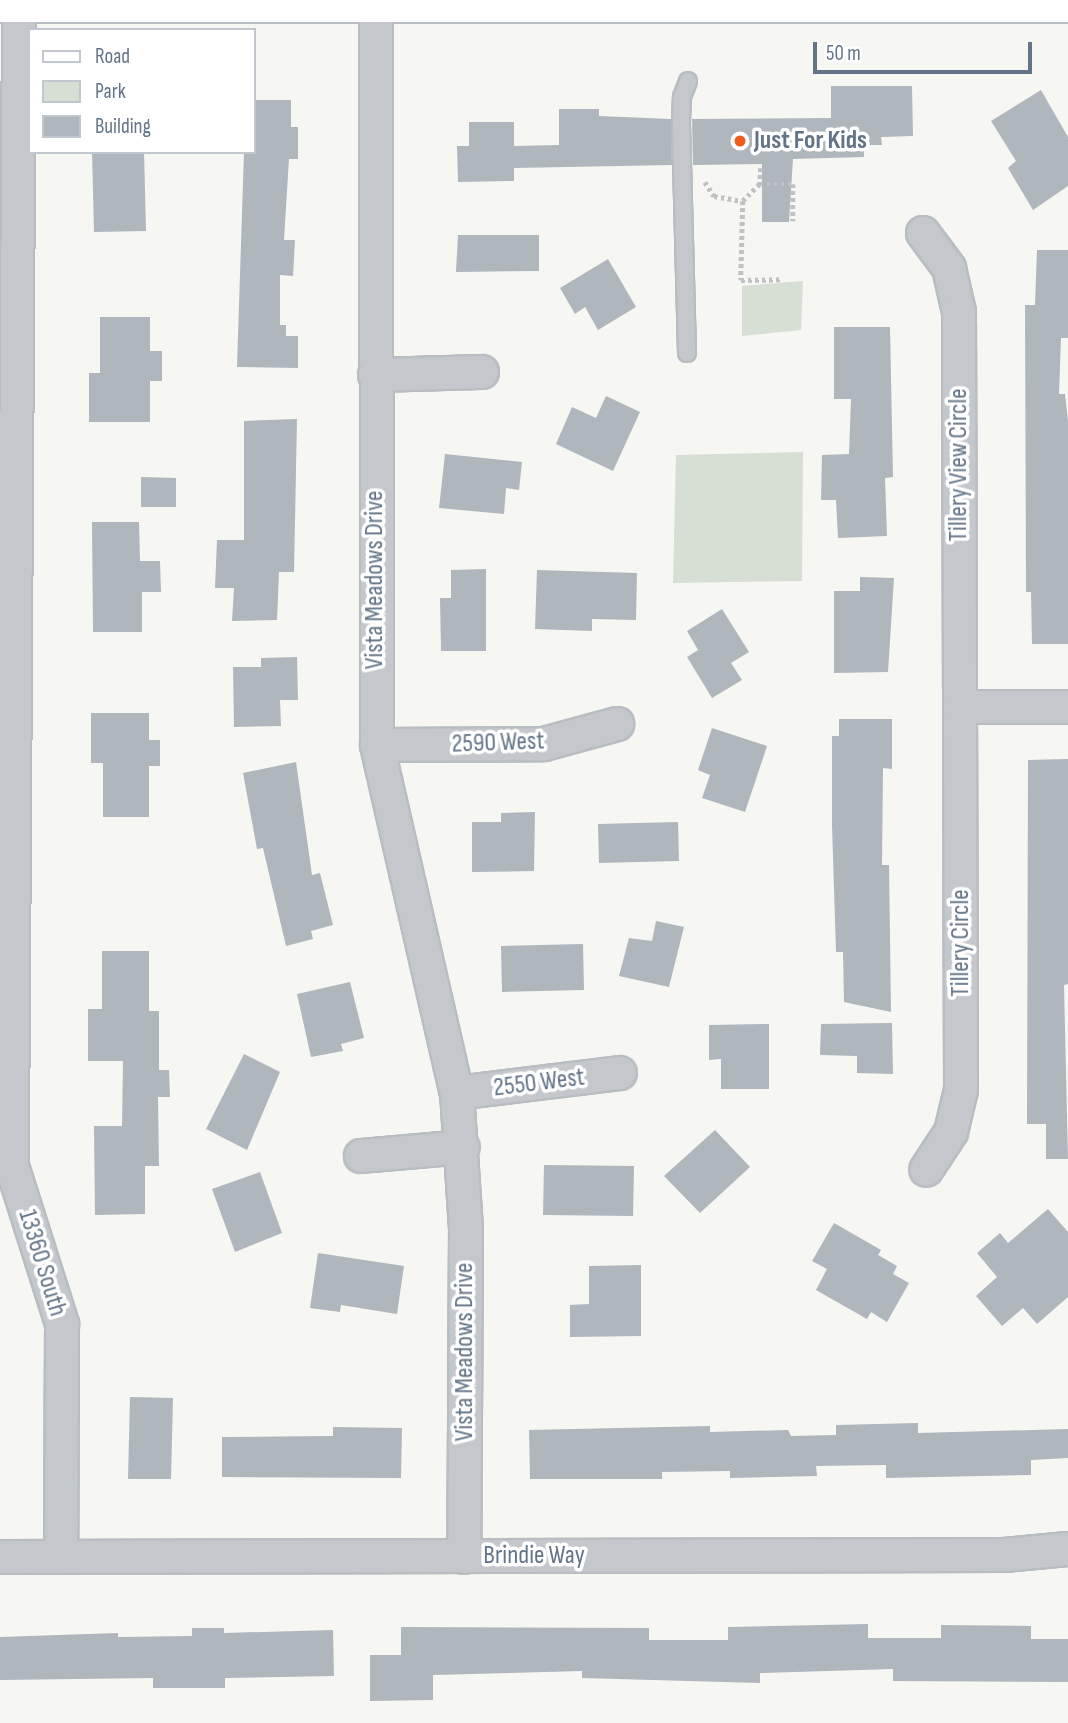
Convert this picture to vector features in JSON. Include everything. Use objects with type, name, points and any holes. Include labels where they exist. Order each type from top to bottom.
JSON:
[{"type":"main road","points":[[28,3],[1068,3]]},
{"type":"street","name":"Vista Meadows Drive","points":[[385,2],[375,375],[377,745],[457,1093],[463,1147],[464,1557]]},
{"type":"street","name":"13360 South","points":[[28,3],[12,1166],[62,1324],[61,1557]]},
{"type":"street","name":"Tillery View Circle","points":[[923,233],[949,268],[959,312],[960,707]]},
{"type":"street","points":[[375,375],[482,372]]},
{"type":"street","points":[[960,707],[1068,707]]},
{"type":"street","name":"Tillery Circle","points":[[926,1170],[951,1132],[961,1090],[960,707]]},
{"type":"street","name":"2590 West","points":[[377,745],[544,744],[617,724]]},
{"type":"street","name":"2550 West","points":[[457,1093],[620,1073]]},
{"type":"street","points":[[361,1156],[463,1147]]},
{"type":"street","name":"Brindie Way","points":[[0,1558],[990,1556],[1068,1549]]},
{"type":"lane","points":[[687,354],[681,97],[688,81]]},
{"type":"path","points":[[761,168],[760,184],[743,201],[741,280],[780,279]]},
{"type":"path","points":[[697,182],[706,182],[714,196],[743,201]]},
{"type":"path","points":[[760,184],[793,184],[793,221]]},
{"type":"green space","points":[[803,281],[801,330],[742,336],[742,286]]},
{"type":"green space","points":[[803,452],[802,581],[673,583],[676,455]]},
{"type":"building","points":[[831,86],[912,86],[913,136],[881,137],[882,145],[864,145],[864,157],[793,159],[789,222],[762,222],[762,164],[693,165],[692,119],[831,118]]},
{"type":"building","points":[[1041,90],[1068,137],[1068,186],[1033,210],[1008,168],[1016,161],[991,121]]},
{"type":"building","points":[[256,100],[291,100],[291,127],[298,127],[298,159],[289,159],[284,240],[295,240],[293,276],[280,275],[280,325],[286,325],[286,336],[298,336],[298,368],[237,367],[244,154],[256,154]]},
{"type":"building","points":[[559,109],[599,109],[599,116],[671,119],[672,165],[514,168],[514,181],[458,182],[457,146],[469,146],[469,122],[514,122],[514,146],[559,145]]},
{"type":"building","points":[[92,154],[144,154],[146,231],[94,232]]},
{"type":"building","points":[[458,235],[539,235],[539,271],[456,272]]},
{"type":"building","points":[[1037,250],[1068,250],[1068,338],[1061,338],[1059,394],[1065,394],[1068,421],[1068,644],[1032,644],[1031,592],[1026,592],[1025,305],[1035,305]]},
{"type":"building","points":[[608,259],[636,307],[598,330],[585,307],[575,314],[560,288]]},
{"type":"building","points":[[100,317],[150,317],[150,351],[162,351],[162,381],[150,381],[150,422],[89,422],[89,373],[100,373]]},
{"type":"building","points":[[834,327],[890,327],[893,477],[885,478],[887,536],[838,538],[836,500],[821,500],[822,455],[849,454],[851,399],[834,399]]},
{"type":"building","points":[[606,396],[640,412],[613,471],[556,444],[572,407],[596,418]]},
{"type":"building","points":[[297,419],[294,572],[279,572],[277,620],[232,621],[234,588],[215,588],[217,540],[244,540],[244,421]]},
{"type":"building","points":[[445,454],[522,462],[519,490],[506,488],[504,514],[439,508]]},
{"type":"building","points":[[141,477],[176,478],[176,507],[141,507]]},
{"type":"building","points":[[92,522],[139,522],[140,561],[160,561],[161,592],[142,592],[142,632],[93,632]]},
{"type":"building","points":[[486,569],[486,651],[441,651],[440,598],[451,598],[451,570]]},
{"type":"building","points":[[537,570],[637,573],[636,620],[592,619],[592,631],[535,629]]},
{"type":"building","points":[[860,577],[894,578],[888,672],[834,673],[834,591],[860,591]]},
{"type":"building","points":[[722,609],[749,652],[731,663],[742,680],[712,698],[687,657],[698,650],[687,631]]},
{"type":"building","points":[[297,657],[298,700],[280,700],[281,726],[234,727],[233,667],[261,667],[261,658]]},
{"type":"building","points":[[91,713],[149,713],[149,740],[160,740],[160,766],[149,766],[149,817],[103,817],[103,763],[91,763]]},
{"type":"building","points":[[839,719],[892,719],[892,769],[883,768],[882,865],[889,865],[891,1012],[844,1002],[843,952],[836,952],[832,825],[832,736],[839,736]]},
{"type":"building","points":[[712,728],[767,746],[745,812],[702,798],[710,775],[698,770]]},
{"type":"building","points":[[1068,759],[1068,984],[1064,985],[1068,1159],[1046,1159],[1046,1124],[1027,1124],[1028,760]]},
{"type":"building","points":[[296,762],[312,875],[320,873],[333,925],[311,931],[313,939],[286,946],[263,848],[257,849],[243,773]]},
{"type":"building","points":[[535,812],[534,871],[472,872],[472,822],[501,822],[501,813]]},
{"type":"building","points":[[678,822],[679,861],[599,863],[598,824]]},
{"type":"building","points":[[656,921],[684,927],[669,987],[619,976],[629,938],[652,941]]},
{"type":"building","points":[[583,944],[584,990],[502,992],[501,946]]},
{"type":"building","points":[[102,951],[149,951],[149,1011],[159,1011],[159,1070],[169,1070],[170,1097],[158,1097],[159,1166],[145,1166],[145,1214],[95,1215],[94,1126],[122,1126],[123,1061],[88,1061],[88,1009],[102,1009]]},
{"type":"building","points":[[350,982],[364,1038],[341,1044],[343,1051],[311,1057],[297,994]]},
{"type":"building","points":[[892,1023],[893,1074],[857,1073],[857,1056],[820,1055],[821,1024]]},
{"type":"building","points":[[769,1024],[769,1089],[721,1089],[721,1059],[709,1060],[709,1025]]},
{"type":"building","points":[[244,1054],[280,1072],[247,1150],[206,1129]]},
{"type":"building","points":[[715,1130],[750,1167],[700,1213],[664,1176]]},
{"type":"building","points":[[544,1165],[634,1166],[633,1216],[543,1215]]},
{"type":"building","points":[[260,1172],[282,1233],[235,1252],[212,1189]]},
{"type":"building","points":[[1048,1209],[1068,1232],[1068,1297],[1037,1324],[1023,1308],[1002,1326],[976,1296],[997,1277],[977,1253],[1000,1233],[1008,1243]]},
{"type":"building","points":[[834,1223],[881,1250],[878,1255],[897,1266],[893,1274],[909,1283],[887,1322],[871,1312],[867,1319],[816,1290],[827,1269],[812,1261]]},
{"type":"building","points":[[318,1253],[404,1266],[397,1314],[341,1305],[340,1312],[310,1308]]},
{"type":"building","points":[[641,1265],[641,1336],[570,1337],[570,1305],[589,1304],[589,1266]]},
{"type":"building","points":[[130,1397],[173,1398],[171,1479],[128,1479]]},
{"type":"building","points":[[918,1423],[918,1433],[1068,1429],[1068,1458],[1031,1460],[1031,1475],[886,1478],[886,1465],[816,1466],[817,1476],[730,1478],[730,1471],[662,1472],[662,1479],[530,1479],[529,1430],[710,1426],[710,1432],[788,1430],[791,1436],[836,1435],[836,1425]]},
{"type":"building","points":[[333,1427],[402,1428],[401,1478],[222,1477],[222,1437],[333,1436]]},
{"type":"building","points":[[868,1624],[868,1638],[941,1638],[941,1625],[1031,1626],[1031,1639],[1068,1639],[1068,1682],[893,1681],[893,1669],[760,1673],[760,1683],[582,1678],[582,1671],[433,1675],[433,1700],[370,1701],[370,1655],[401,1655],[401,1627],[649,1628],[649,1640],[728,1640],[728,1627]]},
{"type":"building","points":[[192,1628],[224,1628],[224,1633],[333,1630],[334,1676],[225,1678],[225,1688],[153,1688],[153,1678],[0,1680],[0,1637],[118,1633],[118,1637],[192,1636]]},
{"type":"place","name":"Just For Kids","points":[[740,141]]}]
